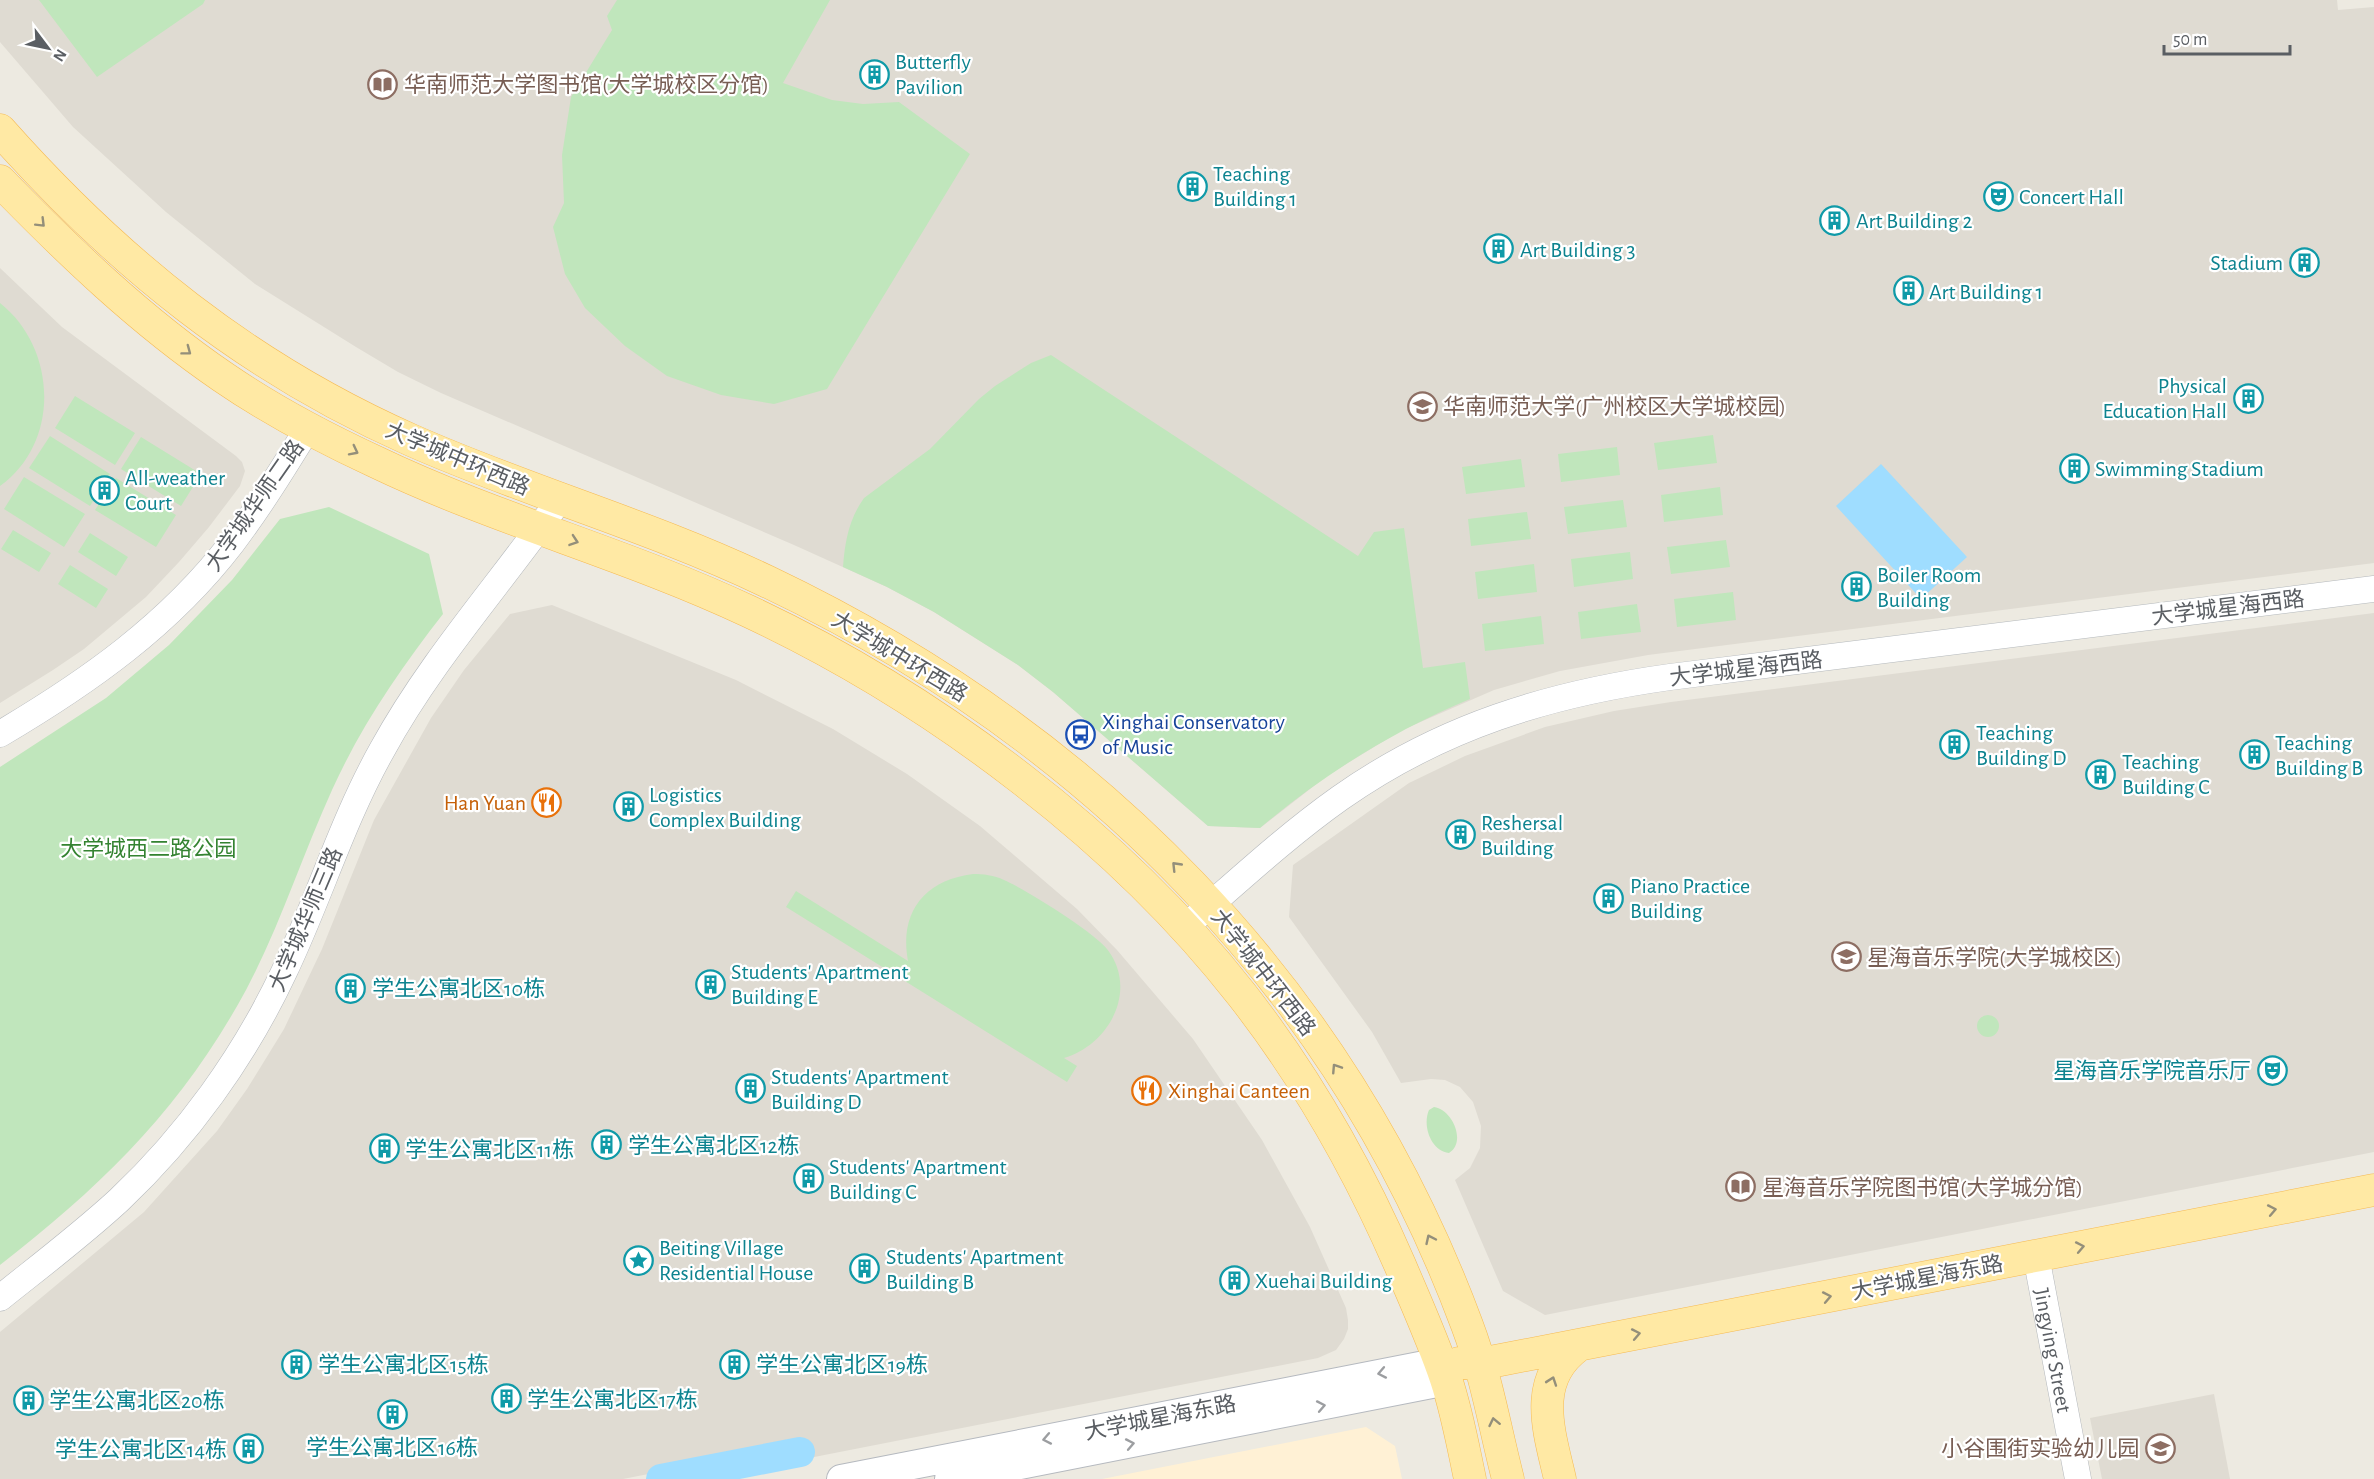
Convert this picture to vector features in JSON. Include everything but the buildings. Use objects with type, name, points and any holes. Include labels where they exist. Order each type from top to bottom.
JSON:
[{"type":"main road","name":"大学城中环西路","points":[[0,130],[73,206],[150,278],[245,351],[314,392],[391,431],[560,499],[697,550],[765,580],[852,625],[965,694],[1059,764],[1123,816],[1164,854],[1244,941],[1288,998],[1369,1119],[1400,1176],[1468,1326],[1508,1479]]},
{"type":"main road","name":"大学城中环西路","points":[[0,181],[70,251],[155,326],[226,379],[308,428],[405,476],[703,590],[835,655],[946,723],[1101,843],[1142,881],[1185,927],[1261,1018],[1325,1116],[1376,1211],[1443,1372],[1470,1479]]},
{"type":"main road","points":[[1101,843],[1118,827],[1123,816]]},
{"type":"main road","name":"大学城星海东路","points":[[949,1479],[1479,1364],[2374,1190]]},
{"type":"main road","points":[[1560,1479],[1549,1428],[1547,1398],[1554,1373],[1569,1353],[1578,1346]]},
{"type":"main road","name":"大学城星海东路","points":[[842,1479],[1443,1372]]},
{"type":"street","name":"大学城华师二路","points":[[0,734],[78,687],[128,649],[165,616],[199,581],[238,535],[308,428]]},
{"type":"street","name":"大学城华师三路","points":[[0,1298],[53,1257],[119,1200],[171,1146],[224,1076],[284,974],[355,801],[391,733],[424,681],[560,499]]},
{"type":"street","name":"大学城星海西路","points":[[1185,927],[1314,817],[1339,798],[1388,768],[1466,729],[1566,695],[1670,677],[2374,589]]},
{"type":"street","name":"Jingying Street","points":[[2036,1256],[2078,1479]]},
{"type":"shaded area","name":"华南师范大学(广州校区大学城校园)","points":[[0,0],[2337,0],[2338,10],[2374,7],[2374,563],[1648,655],[1560,671],[1494,690],[1402,730],[1328,775],[1260,828],[1208,826],[1053,692],[1018,665],[934,612],[887,587],[794,545],[441,393],[398,372],[255,284],[166,212],[73,127],[0,42]]},
{"type":"shaded area","points":[[0,268],[62,327],[236,456],[242,462],[245,471],[240,486],[209,527],[146,597],[84,649],[0,703]]},
{"type":"shaded area","points":[[552,605],[736,680],[833,729],[907,774],[980,826],[1077,909],[1117,950],[1193,1039],[1262,1140],[1310,1227],[1346,1308],[1348,1329],[1336,1350],[1318,1358],[804,1459],[801,1444],[623,1479],[0,1479],[0,1332],[144,1212],[217,1131],[247,1089],[284,1029],[322,949],[374,820],[431,718],[464,670],[510,614]]},
{"type":"shaded area","name":"星海音乐学院(大学城校区)","points":[[2374,613],[2374,1152],[1545,1315],[1503,1291],[1455,1180],[1470,1168],[1480,1148],[1481,1126],[1473,1102],[1460,1087],[1445,1080],[1431,1079],[1401,1083],[1372,1032],[1289,917],[1293,865],[1409,783],[1465,756],[1545,727],[1614,711],[1671,702]]},
{"type":"shaded area","name":"小谷围街实验幼儿园","points":[[2214,1394],[2230,1479],[2102,1479],[2090,1418]]},
{"type":"shaded area","points":[[1366,1427],[1395,1446],[1402,1479],[1102,1479]]},
{"type":"green space","points":[[39,0],[205,0],[203,4],[97,77]]},
{"type":"green space","points":[[617,0],[830,0],[783,83],[832,100],[863,104],[899,102],[970,154],[827,389],[774,404],[721,395],[667,376],[625,346],[585,308],[565,274],[553,227],[564,203],[562,155],[571,97],[612,30],[607,16]]},
{"type":"green space","points":[[0,303],[19,322],[33,344],[41,369],[44,395],[42,421],[34,445],[20,467],[0,486]]},
{"type":"green space","points":[[1051,355],[1358,556],[1374,532],[1404,528],[1423,668],[1465,662],[1470,699],[1414,725],[1360,755],[1284,808],[1260,828],[1208,826],[1053,692],[1018,665],[934,612],[843,567],[849,531],[864,498],[930,449],[979,399],[995,386],[1031,363]]},
{"type":"green space","points":[[75,396],[135,433],[115,465],[55,428]]},
{"type":"green space","points":[[1713,435],[1717,463],[1658,470],[1654,443]]},
{"type":"green space","points":[[50,436],[110,474],[90,506],[29,468]]},
{"type":"green space","points":[[141,437],[201,474],[181,506],[121,469]]},
{"type":"green space","points":[[1617,447],[1620,475],[1561,482],[1558,454]]},
{"type":"green space","points":[[1521,459],[1525,487],[1466,494],[1462,467]]},
{"type":"green space","points":[[24,477],[85,514],[64,547],[4,509]]},
{"type":"green space","points":[[116,478],[176,515],[156,547],[95,510]]},
{"type":"green space","points":[[1720,487],[1723,515],[1664,522],[1661,495]]},
{"type":"green space","points":[[1623,500],[1627,527],[1568,534],[1564,507]]},
{"type":"green space","name":"大学城西二路公园","points":[[329,507],[429,554],[443,614],[397,677],[343,766],[258,966],[221,1032],[195,1071],[167,1108],[107,1174],[0,1265],[0,767],[106,698],[169,645],[232,580],[280,519]]},
{"type":"green space","points":[[1527,512],[1531,539],[1471,546],[1468,519]]},
{"type":"green space","points":[[13,530],[51,553],[39,572],[1,549]]},
{"type":"green space","points":[[90,533],[128,557],[116,576],[78,552]]},
{"type":"green space","points":[[1726,540],[1730,567],[1671,574],[1667,547]]},
{"type":"green space","points":[[1630,552],[1633,579],[1574,587],[1571,559]]},
{"type":"green space","points":[[1534,564],[1537,592],[1478,599],[1475,572]]},
{"type":"green space","points":[[70,565],[108,589],[96,608],[58,584]]},
{"type":"green space","points":[[1733,592],[1736,620],[1677,627],[1674,599]]},
{"type":"green space","points":[[1637,604],[1641,632],[1581,639],[1578,612]]},
{"type":"green space","points":[[1541,616],[1544,644],[1485,651],[1482,624]]},
{"type":"green space","points":[[973,874],[1000,878],[1027,892],[1088,932],[1107,949],[1116,965],[1120,982],[1119,998],[1114,1014],[1106,1029],[1094,1041],[1064,1058],[1077,1066],[1067,1082],[786,907],[796,891],[908,961],[907,928],[919,902],[941,883]]},
{"type":"green space","points":[[1984,1015],[1992,1015],[1999,1022],[1999,1030],[1992,1037],[1984,1037],[1977,1030],[1977,1022]]},
{"type":"green space","points":[[1434,1107],[1446,1113],[1455,1127],[1457,1141],[1449,1153],[1437,1148],[1430,1137],[1427,1116],[1429,1110]]},
{"type":"water","points":[[1881,464],[1967,557],[1921,599],[1836,506]]},
{"type":"waterway","points":[[661,1479],[800,1452]]},
{"type":"place","name":"Butterfly Pavilion","points":[[874,74]]},
{"type":"place","name":"华南师范大学图书馆(大学城校区分馆)","points":[[383,84]]},
{"type":"place","name":"Teaching Building 1","points":[[1192,186]]},
{"type":"place","name":"Concert Hall","points":[[1998,196]]},
{"type":"place","name":"Art Building 2","points":[[1835,220]]},
{"type":"place","name":"Art Building 3","points":[[1499,249]]},
{"type":"place","name":"Stadium","points":[[2304,262]]},
{"type":"place","name":"Art Building 1","points":[[1908,291]]},
{"type":"place","name":"Physical Education Hall","points":[[2248,398]]},
{"type":"place","name":"华南师范大学(广州校区大学城校园)","points":[[1422,406]]},
{"type":"place","name":"Swimming Stadium","points":[[2074,468]]},
{"type":"place","name":"All-weather Court","points":[[104,490]]},
{"type":"place","name":"Boiler Room Building","points":[[1856,587]]},
{"type":"place","name":"Xinghai Conservatory of Music","points":[[1081,734]]},
{"type":"place","name":"Teaching Building D","points":[[1955,745]]},
{"type":"place","name":"Teaching Building B","points":[[2254,755]]},
{"type":"place","name":"Teaching Building C","points":[[2101,774]]},
{"type":"place","name":"Han Yuan","points":[[547,802]]},
{"type":"place","name":"Logistics Complex Building","points":[[628,807]]},
{"type":"place","name":"Reshersal Building","points":[[1460,835]]},
{"type":"place","name":"Piano Practice Building","points":[[1609,898]]},
{"type":"place","name":"星海音乐学院(大学城校区)","points":[[1846,957]]},
{"type":"place","name":"Students' Apartment Building E","points":[[710,984]]},
{"type":"place","name":"学生公寓北区10栋","points":[[351,988]]},
{"type":"place","name":"星海音乐学院音乐厅","points":[[2272,1070]]},
{"type":"place","name":"Students' Apartment Building D","points":[[750,1089]]},
{"type":"place","name":"Xinghai Canteen","points":[[1147,1090]]},
{"type":"place","name":"学生公寓北区12栋","points":[[607,1145]]},
{"type":"place","name":"学生公寓北区11栋","points":[[384,1149]]},
{"type":"place","name":"Students' Apartment Building C","points":[[808,1179]]},
{"type":"place","name":"星海音乐学院图书馆(大学城分馆)","points":[[1741,1187]]},
{"type":"place","name":"Beiting Village Residential House","points":[[638,1260]]},
{"type":"place","name":"Students' Apartment Building B","points":[[865,1269]]},
{"type":"place","name":"Xuehai Building","points":[[1234,1280]]},
{"type":"place","name":"学生公寓北区15栋","points":[[297,1364]]},
{"type":"place","name":"学生公寓北区19栋","points":[[735,1364]]},
{"type":"place","name":"学生公寓北区17栋","points":[[506,1399]]},
{"type":"place","name":"学生公寓北区20栋","points":[[28,1400]]},
{"type":"place","name":"学生公寓北区16栋","points":[[392,1415]]},
{"type":"place","name":"小谷围街实验幼儿园","points":[[2160,1448]]},
{"type":"place","name":"学生公寓北区14栋","points":[[248,1449]]}]
